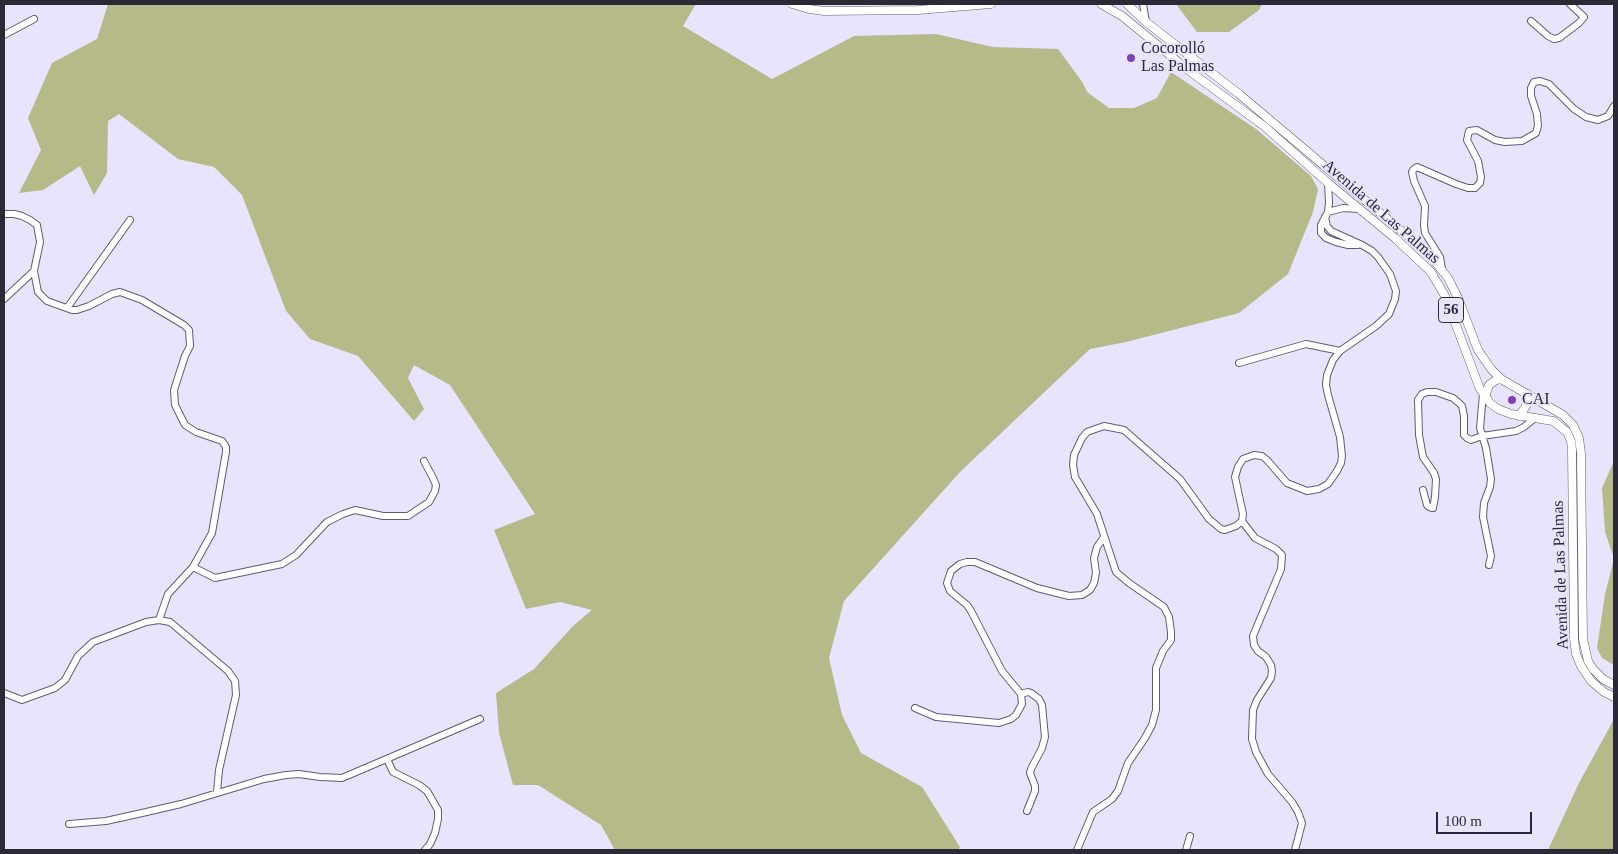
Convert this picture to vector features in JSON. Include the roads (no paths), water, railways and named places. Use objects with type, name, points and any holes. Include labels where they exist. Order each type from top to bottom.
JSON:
[{"type":"main road","points":[[792,4],[808,10],[824,11],[918,10],[985,4]]},
{"type":"main road","name":"Avenida de Las Palmas","points":[[1100,4],[1122,16],[1188,70],[1264,126],[1358,209],[1396,239],[1431,272],[1440,284],[1485,396],[1494,406],[1504,412],[1519,416],[1552,421],[1559,424],[1567,432],[1571,441],[1574,639],[1576,654],[1591,681],[1598,688],[1614,697]]},
{"type":"main road","name":"Avenida de Las Palmas","points":[[1127,4],[1146,22],[1239,94],[1409,236],[1442,269],[1458,298],[1482,358],[1490,369],[1501,379],[1563,415],[1573,425],[1579,438],[1581,453],[1582,638],[1588,661],[1593,669],[1603,679],[1614,685]]},
{"type":"main road","points":[[1485,396],[1489,386],[1496,380],[1501,379]]},
{"type":"main road","points":[[1519,416],[1526,406],[1528,394]]},
{"type":"street","points":[[1143,4],[1146,22]]},
{"type":"street","points":[[1531,21],[1548,36],[1554,39],[1559,38],[1584,17],[1570,4]]},
{"type":"street","points":[[4,35],[34,18]]},
{"type":"street","points":[[1442,269],[1440,256],[1426,233],[1424,224],[1425,206],[1412,172],[1417,167],[1456,184],[1475,188],[1480,183],[1481,177],[1478,162],[1467,140],[1469,131],[1477,130],[1495,140],[1505,142],[1522,141],[1536,133],[1538,126],[1537,114],[1531,96],[1531,88],[1534,82],[1540,81],[1549,84],[1574,109],[1586,117],[1598,120],[1608,116],[1614,106]]},
{"type":"street","points":[[1077,850],[1093,812],[1112,799],[1118,791],[1128,763],[1152,725],[1156,710],[1156,668],[1163,651],[1171,640],[1169,616],[1164,607],[1116,572],[1097,514],[1075,476],[1074,455],[1087,432],[1104,426],[1124,430],[1180,479],[1214,524],[1225,530],[1236,526],[1242,521],[1243,514],[1235,477],[1243,459],[1254,455],[1262,456],[1287,483],[1307,491],[1318,489],[1328,484],[1338,471],[1342,456],[1340,437],[1326,385],[1330,366],[1340,351],[1352,344],[1389,314],[1396,291],[1390,274],[1372,251],[1362,245],[1348,245],[1323,236],[1321,230],[1329,203],[1328,183]]},
{"type":"street","points":[[1326,215],[1343,208],[1358,209]]},
{"type":"street","points":[[4,214],[14,214],[37,225],[40,242],[34,271],[4,299]]},
{"type":"street","points":[[67,308],[130,220]]},
{"type":"street","points":[[34,271],[38,292],[46,302],[77,310],[120,292],[142,300],[184,325],[189,330],[190,346],[174,390],[175,406],[185,425],[196,432],[222,442],[226,447],[212,533],[193,567],[168,594],[159,620]]},
{"type":"street","points":[[1239,363],[1306,344],[1340,351]]},
{"type":"street","points":[[1423,490],[1427,505],[1433,508],[1436,479],[1423,457],[1419,435],[1418,400],[1427,392],[1436,392],[1453,398],[1462,406],[1465,437],[1469,440],[1516,431],[1535,418]]},
{"type":"street","points":[[1485,396],[1480,428],[1491,479],[1482,512],[1491,556],[1489,565]]},
{"type":"street","points":[[193,567],[215,578],[282,564],[296,555],[327,522],[355,510],[383,516],[408,516],[429,502],[435,491],[436,485],[424,462]]},
{"type":"street","points":[[1242,521],[1255,538],[1282,555],[1281,569],[1254,636],[1254,644],[1258,651],[1266,657],[1272,671],[1271,678],[1253,710],[1252,739],[1256,752],[1268,774],[1292,802],[1302,822],[1295,850]]},
{"type":"street","points":[[915,708],[936,716],[999,723],[1016,715],[1022,704],[1021,694],[1002,671],[971,611],[950,590],[947,584],[951,571],[960,564],[975,562],[1037,588],[1069,596],[1082,595],[1090,590],[1094,582],[1096,573],[1094,558],[1097,547],[1104,537]]},
{"type":"street","points":[[4,693],[22,700],[55,688],[65,680],[78,656],[93,642],[146,622],[159,620],[170,622],[228,671],[236,681],[236,695],[219,770],[217,792]]},
{"type":"street","points":[[1021,694],[1028,692],[1039,699],[1042,706],[1045,737],[1030,773],[1035,791],[1027,811]]},
{"type":"street","points":[[69,824],[106,821],[181,804],[217,792],[264,780],[292,775],[342,778],[480,718]]},
{"type":"street","points":[[386,759],[393,772],[419,784],[427,791],[438,810],[436,833],[424,850]]},
{"type":"street","points":[[1186,850],[1190,836]]},
{"type":"place","name":"Cocorolló Las Palmas","points":[[1131,58]]},
{"type":"place","name":"CAI","points":[[1512,400]]}]
